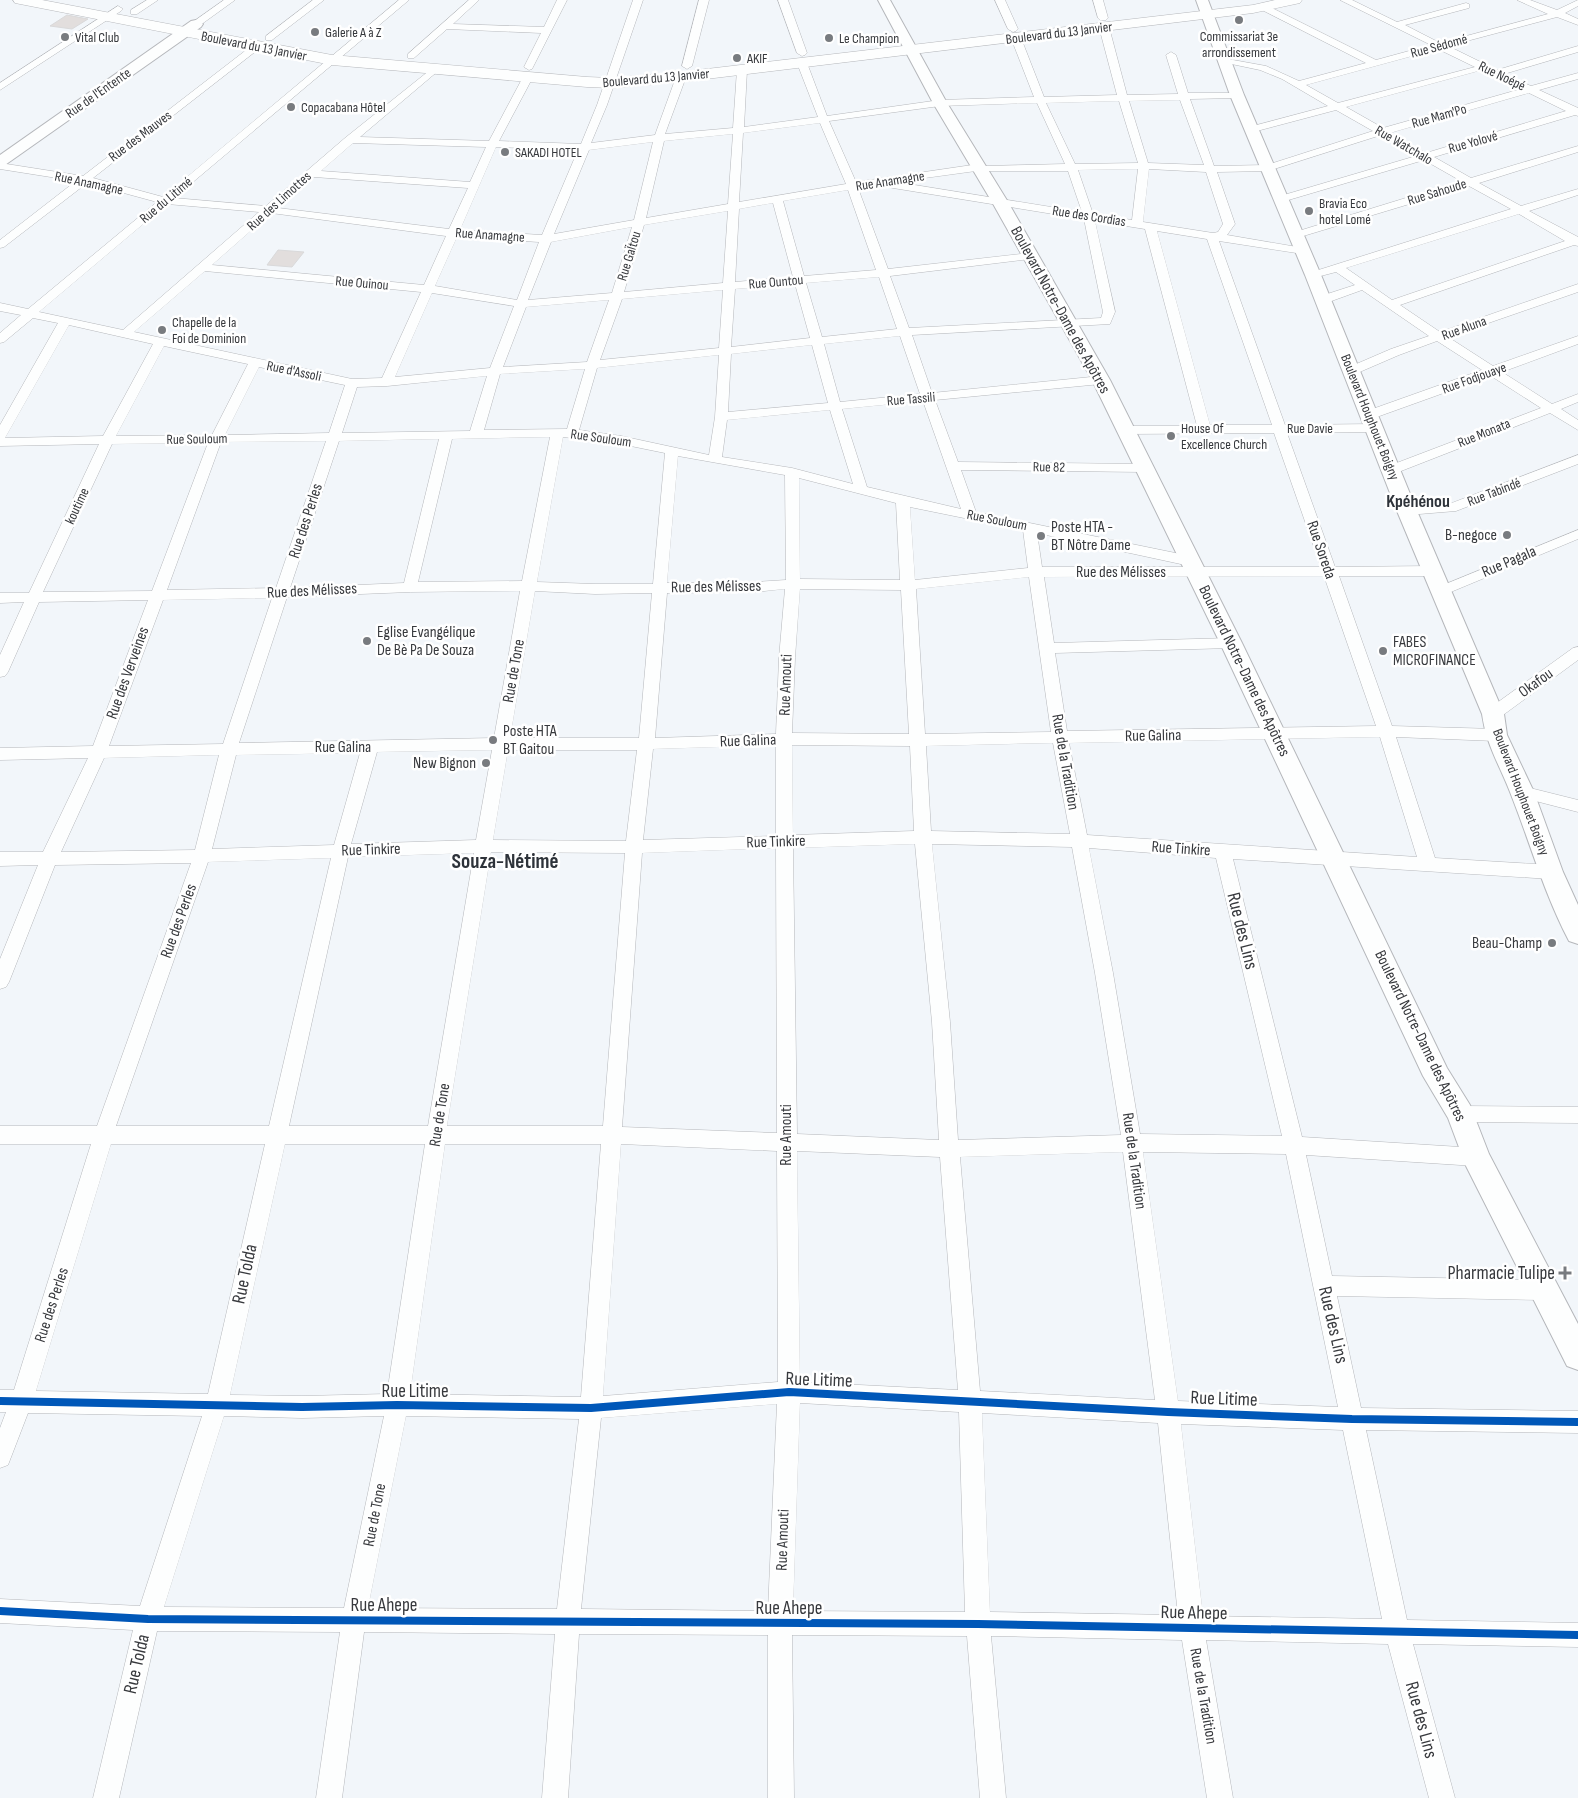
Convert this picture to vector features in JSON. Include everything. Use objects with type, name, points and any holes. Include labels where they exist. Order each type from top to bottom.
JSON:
[{"type":"highway","name":"Boulevard du 13 Janvier","points":[[20,0],[112,13],[337,56],[435,69],[529,72],[613,78],[910,46],[1104,23],[1205,8],[1295,0]]},
{"type":"highway","name":"Boulevard du 13 Janvier","points":[[72,0],[112,13],[134,12],[190,28]]},
{"type":"highway","name":"Boulevard du 13 Janvier","points":[[337,56],[411,56],[529,72]]},
{"type":"highway","name":"Boulevard du 13 Janvier","points":[[684,71],[742,70],[802,58]]},
{"type":"street","points":[[134,12],[153,0]]},
{"type":"street","points":[[190,28],[230,0]]},
{"type":"street","name":"Rue des Mauves","points":[[0,245],[319,0]]},
{"type":"street","name":"Rue du Litimé","points":[[0,339],[404,0]]},
{"type":"street","points":[[411,56],[474,0]]},
{"type":"street","points":[[386,382],[492,145],[529,72],[562,0]]},
{"type":"street","points":[[476,434],[495,371],[546,239],[613,78],[638,0]]},
{"type":"street","name":"Rue GaÏtou","points":[[564,433],[592,365],[617,296],[639,223],[659,138],[684,71],[704,0]]},
{"type":"street","points":[[783,0],[824,119],[836,152],[852,186],[970,515]]},
{"type":"street","name":"Boulevard Notre-Dame des Apôtres","points":[[884,0],[940,103],[1000,202],[1101,380],[1231,642],[1437,1076],[1460,1114],[1476,1157],[1542,1290],[1578,1355]]},
{"type":"street","points":[[1000,0],[1040,100],[1072,168],[1089,217]]},
{"type":"street","points":[[1098,0],[1123,98],[1144,166],[1143,225],[1169,294],[1204,428]]},
{"type":"street","name":"Rue Noépé","points":[[1345,0],[1577,112]]},
{"type":"street","points":[[1522,0],[1578,22]]},
{"type":"street","name":"Rue Sédomé","points":[[1298,84],[1557,14],[1578,2]]},
{"type":"street","points":[[1263,4],[1374,63]]},
{"type":"street","points":[[1396,25],[1466,6]]},
{"type":"street","name":"Boulevard Houphouet Boigny","points":[[1205,8],[1237,95],[1253,129],[1313,275],[1440,591],[1493,714],[1496,735],[1522,792],[1551,872],[1578,934]]},
{"type":"street","points":[[0,86],[112,13]]},
{"type":"street","points":[[444,26],[547,30]]},
{"type":"street","name":"Rue de l'Entente","points":[[0,164],[190,28]]},
{"type":"street","points":[[1496,73],[1578,49]]},
{"type":"street","points":[[1171,55],[1184,97],[1212,169],[1229,224],[1222,234],[1212,237]]},
{"type":"street","name":"Rue Watchalo","points":[[1225,60],[1263,68],[1298,84],[1577,242]]},
{"type":"street","points":[[1253,129],[1484,67]]},
{"type":"street","name":"Rue des Limottes","points":[[125,334],[270,210],[310,173],[435,69]]},
{"type":"street","points":[[715,460],[721,416],[742,70]]},
{"type":"street","name":"Rue Mam'Po","points":[[1072,168],[1144,166],[1212,169],[1268,168],[1381,132],[1578,76]]},
{"type":"street","points":[[349,140],[584,147],[737,131],[940,103],[1237,95]]},
{"type":"street","name":"Rue Yolové","points":[[1281,199],[1577,112]]},
{"type":"street","name":"Rue Sahoude","points":[[1299,243],[1471,182],[1578,149]]},
{"type":"street","name":"Rue Anamagne","points":[[0,164],[83,180],[165,201],[270,210],[452,233],[546,239],[876,182],[980,168],[1072,168]]},
{"type":"street","points":[[310,173],[474,185]]},
{"type":"street","name":"Rue des Cordias","points":[[876,182],[1212,237],[1299,243]]},
{"type":"street","points":[[1313,275],[1578,192]]},
{"type":"street","points":[[777,199],[835,406],[861,489]]},
{"type":"street","name":"Rue d'Assoli","points":[[0,307],[352,383],[386,382],[495,371],[592,365],[905,332],[1106,320],[1109,312],[1089,217]]},
{"type":"street","name":"Rue Soreda","points":[[1212,237],[1386,731],[1428,864]]},
{"type":"street","points":[[1391,304],[1577,242]]},
{"type":"street","name":"Rue Ountou","points":[[521,304],[883,273],[1030,256]]},
{"type":"street","name":"Rue Ouinou","points":[[202,267],[429,289],[521,304]]},
{"type":"street","points":[[1338,268],[1439,337],[1578,426]]},
{"type":"street","points":[[1322,300],[1362,286]]},
{"type":"street","name":"Rue Aluna","points":[[1351,371],[1439,337],[1578,288]]},
{"type":"street","points":[[0,436],[66,320]]},
{"type":"street","name":"Rue Fodjouaye","points":[[1371,422],[1492,371],[1578,340]]},
{"type":"street","name":"koutime","points":[[0,672],[107,440],[160,342]]},
{"type":"street","name":"Rue des Verveines","points":[[0,982],[49,858],[99,752],[216,439],[254,363]]},
{"type":"street","name":"Rue Tassili","points":[[721,416],[1101,380]]},
{"type":"street","name":"Rue des Perles","points":[[0,1457],[11,1401],[202,856],[229,749],[352,383]]},
{"type":"street","name":"Rue Monata","points":[[1391,470],[1578,398]]},
{"type":"street","name":"Rue Davie","points":[[1125,430],[1280,428],[1371,422]]},
{"type":"street","name":"Rue Souloum","points":[[0,442],[564,433],[622,440],[715,460],[792,472],[903,501],[1029,526],[1194,567]]},
{"type":"street","name":"Rue de Tone","points":[[329,1798],[354,1620],[397,1405],[436,1136],[484,846],[529,586],[564,433]]},
{"type":"street","points":[[410,587],[446,436]]},
{"type":"street","points":[[555,1798],[568,1620],[591,1408],[634,847],[646,744],[672,450]]},
{"type":"street","name":"Rue Tabindé","points":[[1407,511],[1451,508],[1578,459]]},
{"type":"street","name":"Rue 82","points":[[954,466],[1144,468]]},
{"type":"street","name":"Rue Amouti","points":[[781,1798],[780,1623],[789,1392],[784,739],[787,658],[793,584],[792,472]]},
{"type":"street","points":[[903,501],[923,837],[942,1022],[949,1149],[970,1402],[978,1624],[993,1798]]},
{"type":"street","name":"Rue de la Tradition","points":[[1029,526],[1060,738],[1080,841],[1132,1144],[1168,1412],[1192,1628],[1220,1798]]},
{"type":"street","name":"Rue Pagala","points":[[1440,591],[1578,534]]},
{"type":"street","name":"Rue des Mélisses","points":[[0,598],[282,593],[410,587],[529,586],[595,589],[793,584],[909,585],[1036,572],[1194,567],[1329,572],[1432,571]]},
{"type":"street","points":[[1047,648],[1231,642]]},
{"type":"street","name":"Okafou","points":[[1493,714],[1578,652]]},
{"type":"street","name":"Rue Galina","points":[[0,754],[502,744],[646,744],[784,739],[918,740],[1386,731],[1496,735]]},
{"type":"street","name":"Rue Tolda","points":[[106,1798],[148,1619],[217,1404],[341,850],[370,747]]},
{"type":"street","points":[[1522,792],[1578,806]]},
{"type":"street","name":"Rue Tinkire","points":[[0,859],[202,856],[484,846],[634,847],[923,837],[1080,841],[1223,852],[1551,872]]},
{"type":"street","name":"Rue des Lins","points":[[1223,852],[1294,1145],[1398,1632],[1442,1798]]},
{"type":"street","points":[[1460,1114],[1578,1115]]},
{"type":"street","points":[[0,1135],[612,1135],[949,1149],[1132,1144],[1294,1145],[1476,1157]]},
{"type":"street","points":[[1324,1286],[1542,1290]]},
{"type":"street","name":"Rue Litime","points":[[11,1401],[302,1407],[397,1405],[591,1408],[789,1392],[1168,1412],[1352,1419],[1578,1422]]},
{"type":"street","name":"Rue Ahepe","points":[[0,1611],[148,1619],[568,1620],[634,1623],[978,1624],[1578,1635]]},
{"type":"building","points":[[67,15],[88,19],[72,29],[50,26]]},
{"type":"building","points":[[278,250],[304,252],[292,267],[267,265]]},
{"type":"cycle path","points":[[0,1401],[302,1407],[397,1405],[591,1408],[789,1392],[1168,1412],[1352,1419],[1578,1422]]},
{"type":"cycle path","points":[[0,1611],[148,1619],[978,1624],[1578,1635]]},
{"type":"place","name":"Commissariat 3e arrondissement","points":[[1239,20]]},
{"type":"place","name":"Galerie A à Z","points":[[315,32]]},
{"type":"place","name":"Vital Club","points":[[65,37]]},
{"type":"place","name":"Le Champion","points":[[829,38]]},
{"type":"place","name":"AKIF","points":[[737,58]]},
{"type":"place","name":"Copacabana Hôtel","points":[[291,107]]},
{"type":"place","name":"SAKADI HOTEL","points":[[505,152]]},
{"type":"place","name":"Bravia Eco hotel Lomé","points":[[1309,211]]},
{"type":"place","name":"Chapelle de la Foi de Dominion","points":[[162,330]]},
{"type":"place","name":"House Of Excellence Church","points":[[1171,436]]},
{"type":"place","name":"B-negoce","points":[[1507,535]]},
{"type":"place","name":"Poste HTA - BT Nôtre Dame","points":[[1041,536]]},
{"type":"place","name":"Eglise Evangélique De Bè Pa De Souza","points":[[367,641]]},
{"type":"place","name":"FABES MICROFINANCE","points":[[1383,651]]},
{"type":"place","name":"Poste HTA BT Gaitou","points":[[493,740]]},
{"type":"place","name":"New Bignon","points":[[486,763]]},
{"type":"place","name":"Beau-Champ","points":[[1552,943]]},
{"type":"place","name":"Pharmacie Tulipe","points":[[1565,1273]]},
{"type":"district","name":"Kpéhénou","points":[[1418,501]]},
{"type":"district","name":"Souza-Nétimé","points":[[505,861]]}]
